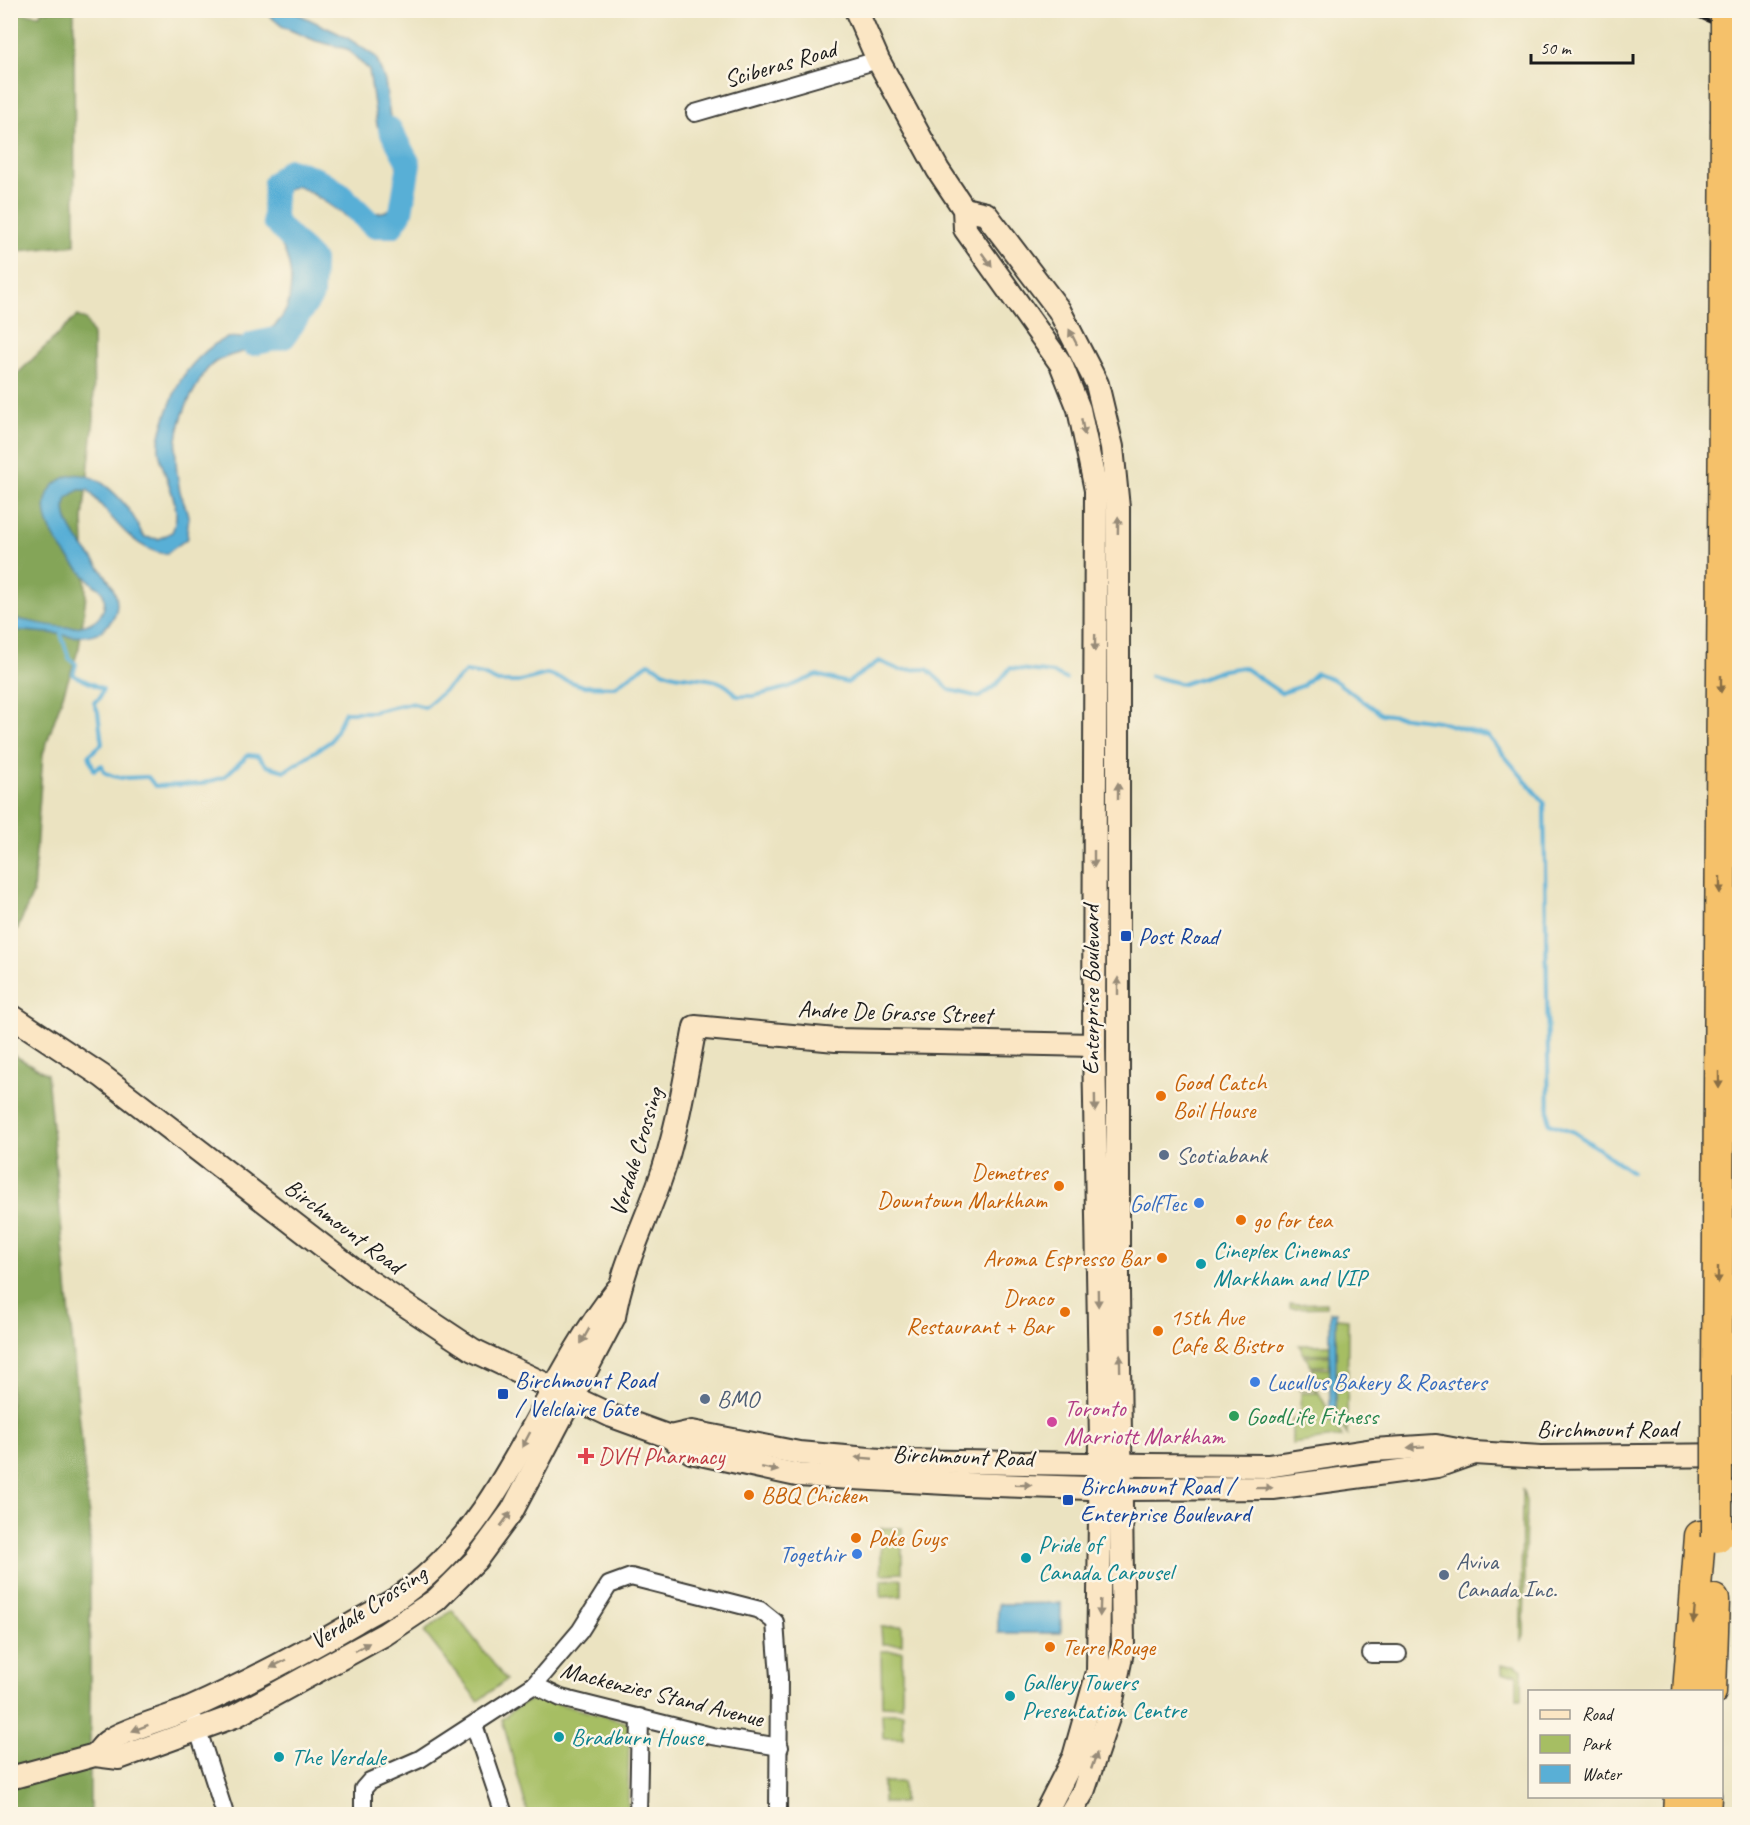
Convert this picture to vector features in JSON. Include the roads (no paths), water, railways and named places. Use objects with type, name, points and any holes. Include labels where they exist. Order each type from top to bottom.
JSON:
[{"type":"highway","points":[[1710,1690],[1709,1537],[1717,1369],[1726,10]]},
{"type":"highway","points":[[1688,1690],[1709,1537]]},
{"type":"highway","points":[[1678,1815],[1679,1798]]},
{"type":"highway","points":[[1705,1815],[1706,1798]]},
{"type":"main road","name":"Enterprise Boulevard","points":[[856,10],[878,60],[938,170],[964,209],[964,229],[1061,364],[1079,409],[1096,490],[1094,1045],[1111,1464]]},
{"type":"main road","name":"Enterprise Boulevard","points":[[964,209],[986,214],[1059,310],[1097,384],[1112,447],[1118,508],[1118,1044],[1111,1488],[1098,1672],[1074,1757],[1045,1815]]},
{"type":"main road","name":"Birchmount Road","points":[[10,1015],[102,1076],[363,1277],[473,1350],[562,1393],[670,1437],[691,1452],[797,1475],[965,1484],[1111,1488],[1273,1488],[1437,1466],[1474,1453]]},
{"type":"main road","name":"Andre De Grasse Street","points":[[695,1027],[836,1040],[1094,1045]]},
{"type":"main road","name":"Verdale Crossing","points":[[10,1778],[95,1755],[108,1741],[194,1719],[405,1593],[435,1569],[481,1517],[499,1491],[562,1393],[598,1313],[618,1289],[660,1182],[678,1113],[695,1027]]},
{"type":"main road","name":"Birchmount Road","points":[[670,1437],[692,1432],[799,1453],[892,1461],[1268,1466],[1373,1449],[1436,1446],[1474,1453],[1541,1456],[1740,1455]]},
{"type":"main road","name":"Enterprise Boulevard","points":[[1070,1815],[1083,1792],[1109,1715],[1123,1647],[1111,1488]]},
{"type":"street","name":"Sciberas Road","points":[[695,113],[878,60]]},
{"type":"street","points":[[1094,1045],[1118,1044]]},
{"type":"street","points":[[363,1815],[363,1789],[370,1781],[420,1759],[534,1685],[580,1631],[609,1585],[631,1577],[760,1610],[775,1622],[780,1747],[778,1815]]},
{"type":"street","points":[[1371,1654],[1398,1654]]},
{"type":"street","name":"Mackenzies Stand Avenue","points":[[534,1685],[561,1698],[712,1736],[780,1747]]},
{"type":"street","points":[[638,1815],[640,1717]]},
{"type":"street","points":[[194,1719],[225,1815]]},
{"type":"street","points":[[474,1725],[504,1815]]},
{"type":"water","points":[[264,11],[292,11],[346,37],[376,57],[385,81],[390,117],[398,131],[413,195],[399,221],[385,227],[372,227],[347,217],[296,186],[283,192],[280,214],[304,272],[306,297],[293,325],[284,336],[266,347],[231,355],[217,361],[204,373],[189,400],[180,424],[176,448],[177,473],[188,519],[188,538],[166,554],[154,551],[143,546],[122,529],[88,490],[79,490],[67,498],[66,515],[73,532],[110,582],[116,599],[115,615],[101,631],[87,636],[11,630],[11,618],[46,625],[83,626],[93,621],[103,609],[104,600],[101,590],[75,565],[51,531],[45,506],[52,487],[62,479],[82,475],[101,482],[125,504],[144,537],[159,539],[172,532],[176,511],[172,491],[161,461],[159,444],[178,385],[192,365],[206,351],[227,338],[249,338],[263,334],[280,320],[287,307],[290,289],[289,266],[281,243],[263,207],[264,197],[278,175],[291,173],[316,177],[340,190],[373,213],[388,210],[400,200],[396,159],[377,125],[369,70],[347,49],[316,41],[283,27]]},
{"type":"water","points":[[1330,1312],[1336,1312],[1336,1422],[1330,1421]]},
{"type":"water","points":[[1061,1603],[1061,1633],[998,1633],[998,1604]]},
{"type":"waterway","points":[[252,344],[284,337],[312,295],[313,261],[274,221],[275,183],[290,170],[303,174],[336,191],[373,226],[392,226],[401,212],[409,164],[390,129]]},
{"type":"waterway","points":[[62,631],[69,658],[76,664],[73,675],[103,689],[99,699],[94,702],[98,712],[102,744],[89,755],[94,770],[102,765],[104,772],[116,777],[148,777],[155,786],[201,784],[224,777],[248,755],[258,756],[267,766],[285,771],[331,741],[345,712],[372,712],[410,703],[425,707],[466,672],[483,675],[498,682],[517,682],[547,674],[583,686],[614,687],[649,663],[672,674],[717,681],[737,696],[754,696],[786,688],[817,675],[847,683],[879,661],[900,670],[927,669],[950,690],[979,697],[995,686],[1010,668],[1053,673],[1066,679]]},
{"type":"waterway","points":[[1151,676],[1183,684],[1223,670],[1243,667],[1281,693],[1302,686],[1316,673],[1334,680],[1381,714],[1437,721],[1488,736],[1544,803],[1549,1123],[1574,1132],[1632,1172]]},
{"type":"railway","points":[[1684,10],[1740,35]]},
{"type":"place","name":"Post Road","points":[[1126,936]]},
{"type":"place","name":"Good Catch Boil House","points":[[1161,1096]]},
{"type":"place","name":"Scotiabank","points":[[1164,1155]]},
{"type":"place","name":"Demetres Downtown Markham","points":[[1059,1186]]},
{"type":"place","name":"GolfTec","points":[[1199,1203]]},
{"type":"place","name":"go for tea","points":[[1241,1220]]},
{"type":"place","name":"Aroma Espresso Bar","points":[[1162,1258]]},
{"type":"place","name":"Cineplex Cinemas Markham and VIP","points":[[1201,1264]]},
{"type":"place","name":"Draco Restaurant + Bar","points":[[1065,1312]]},
{"type":"place","name":"15th Ave Cafe & Bistro","points":[[1158,1331]]},
{"type":"place","name":"Lucullus Bakery & Roasters","points":[[1255,1382]]},
{"type":"place","name":"Birchmount Road / Velclaire Gate","points":[[503,1394]]},
{"type":"place","name":"BMO","points":[[705,1399]]},
{"type":"place","name":"GoodLife Fitness","points":[[1234,1416]]},
{"type":"place","name":"Toronto Marriott Markham","points":[[1052,1422]]},
{"type":"place","name":"DVH Pharmacy","points":[[586,1456]]},
{"type":"place","name":"BBQ Chicken","points":[[749,1495]]},
{"type":"place","name":"Birchmount Road / Enterprise Boulevard","points":[[1068,1500]]},
{"type":"place","name":"Poke Guys","points":[[856,1538]]},
{"type":"place","name":"Togethir","points":[[857,1554]]},
{"type":"place","name":"Pride of Canada Carousel","points":[[1026,1558]]},
{"type":"place","name":"Aviva Canada Inc.","points":[[1444,1575]]},
{"type":"place","name":"Terre Rouge","points":[[1050,1647]]},
{"type":"place","name":"Gallery Towers Presentation Centre","points":[[1010,1696]]},
{"type":"place","name":"Bradburn House","points":[[559,1737]]},
{"type":"place","name":"The Verdale","points":[[279,1757]]}]
